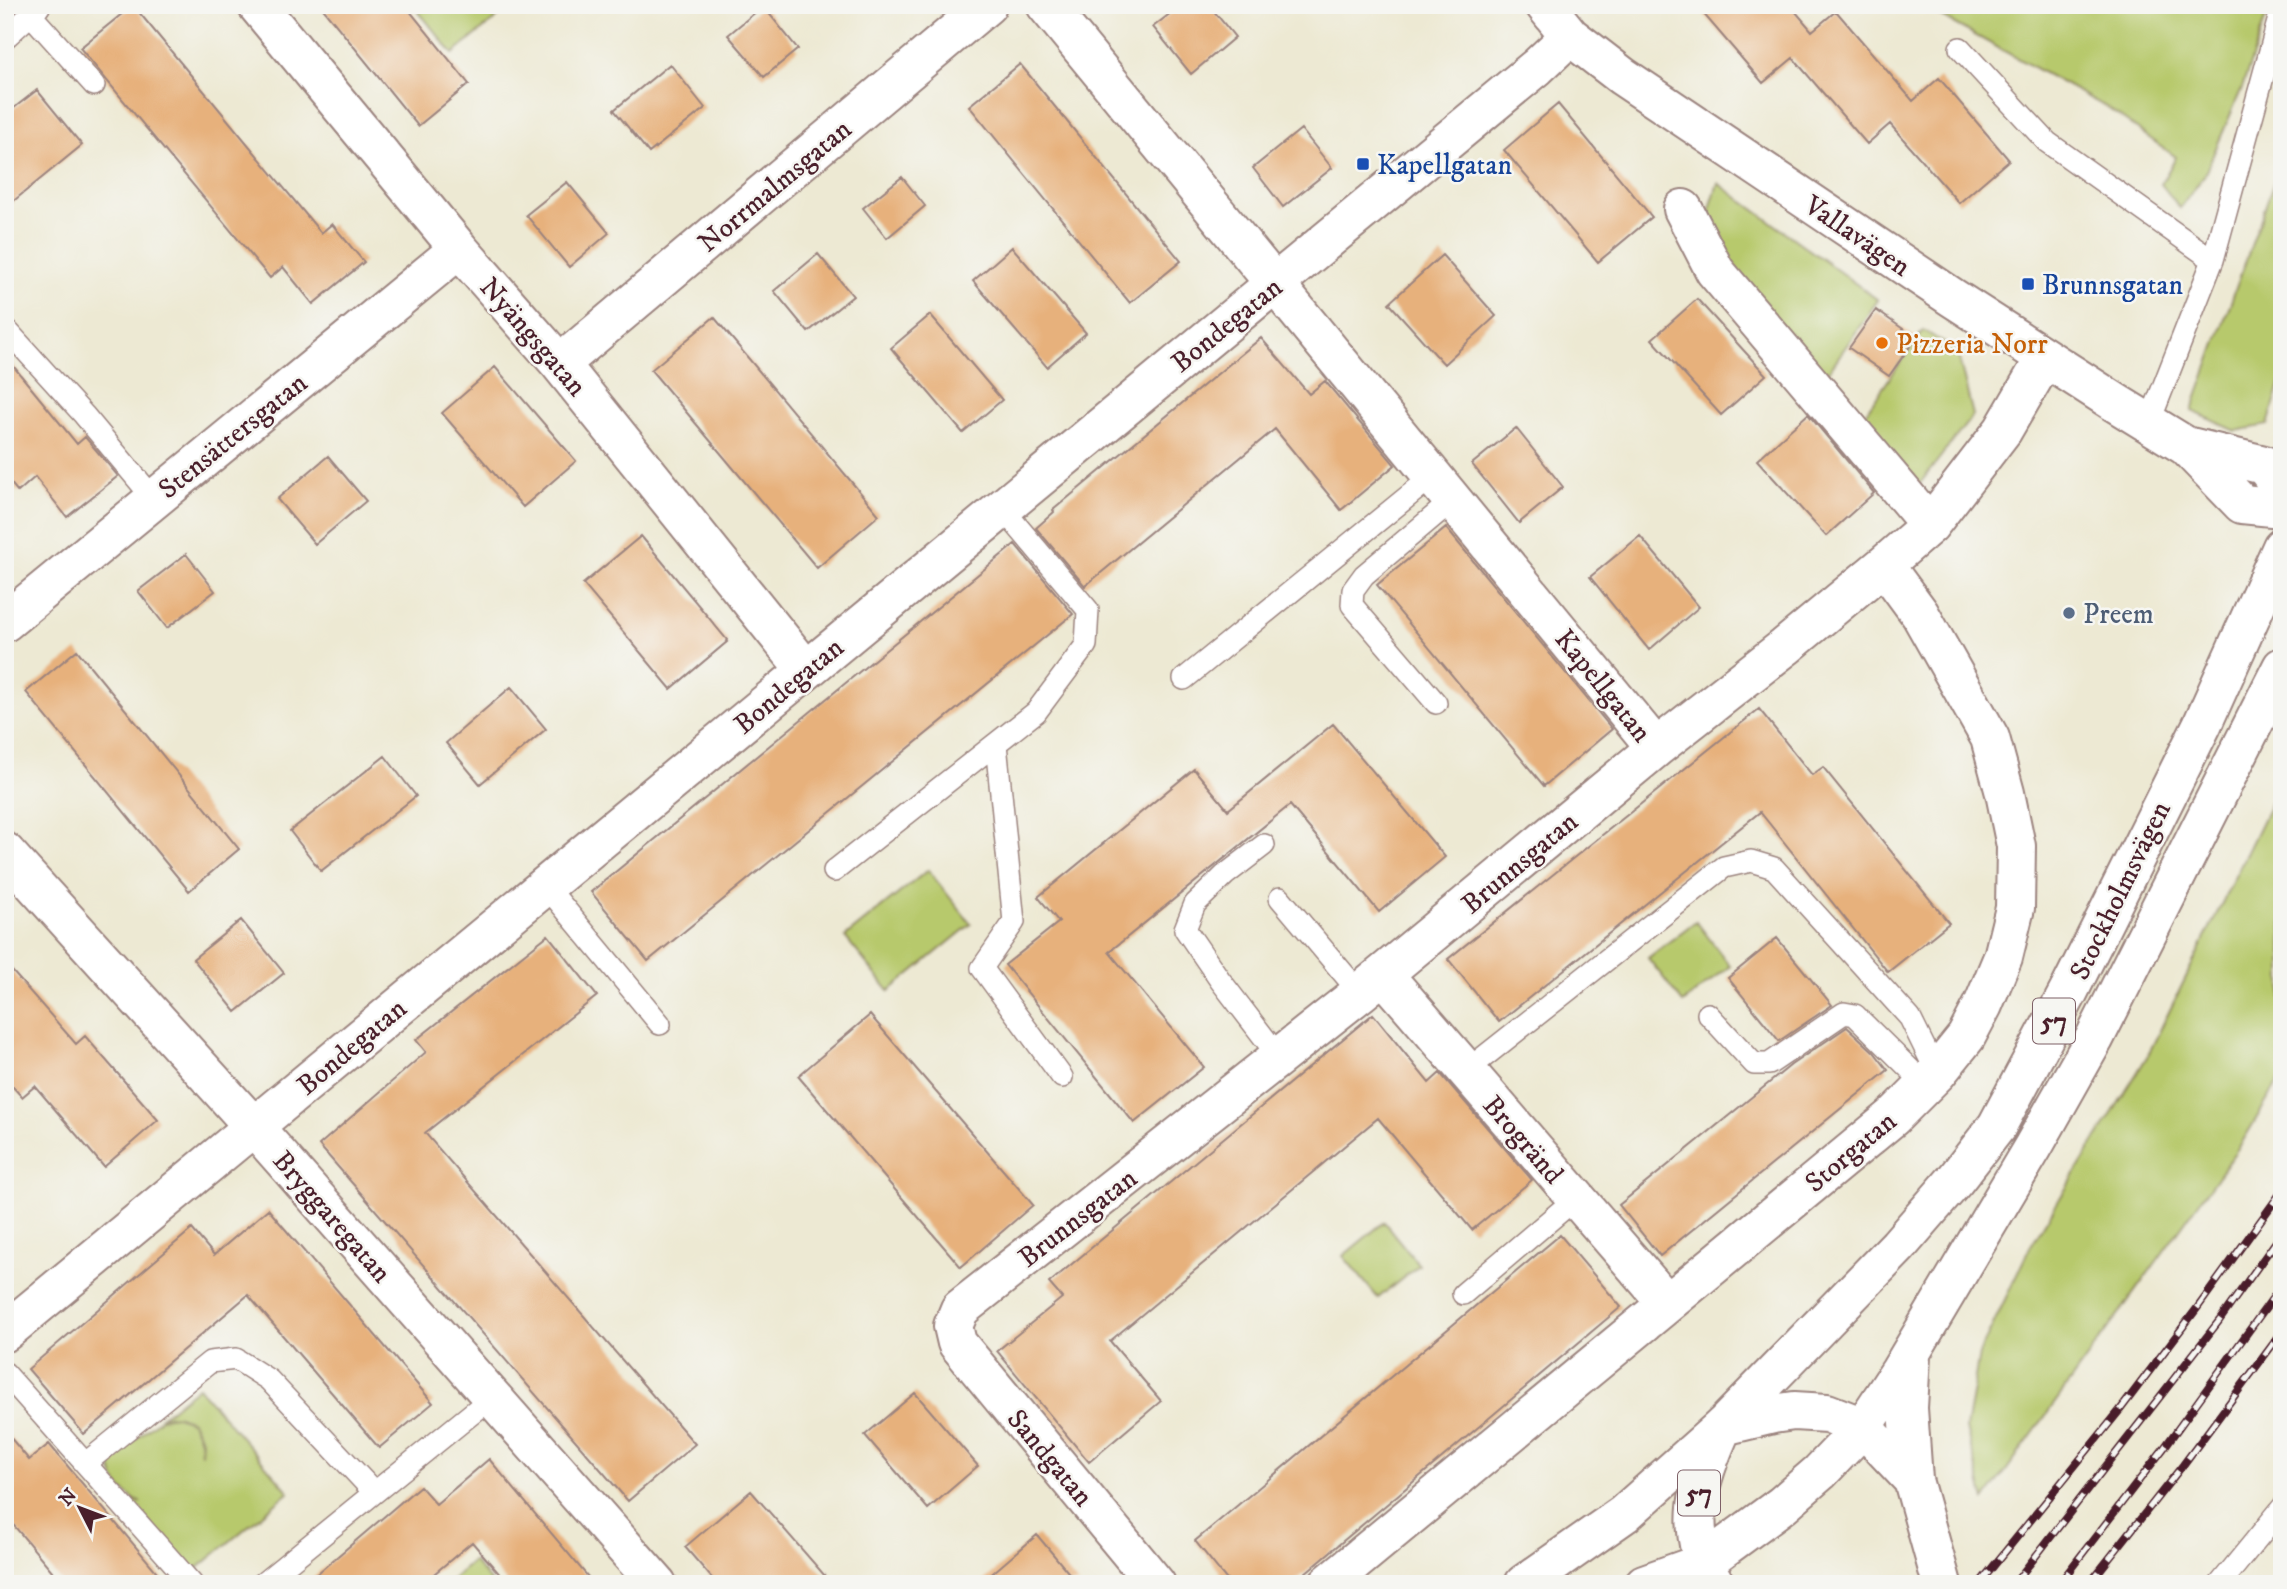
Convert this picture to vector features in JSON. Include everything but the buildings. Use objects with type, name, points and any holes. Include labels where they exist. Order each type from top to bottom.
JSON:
[{"type":"street","name":"Nyängsgatan","points":[[257,5],[459,249],[560,364],[806,670]]},
{"type":"street","name":"Norrmalmsgatan","points":[[560,364],[987,5]]},
{"type":"street","name":"Kapellgatan","points":[[1046,5],[1656,748]]},
{"type":"street","name":"Vallavägen","points":[[1545,5],[1570,36],[1645,91],[2045,358],[2186,446],[2242,504],[2282,508]]},
{"type":"street","name":"Bondegatan","points":[[5,1332],[1537,67],[1570,36]]},
{"type":"street","points":[[1682,209],[1715,271],[1930,524]]},
{"type":"street","name":"Stensättersgatan","points":[[5,622],[459,249]]},
{"type":"street","name":"Brunnsgatan","points":[[953,1326],[960,1309],[1371,983],[1656,748],[1884,565],[1930,524],[2003,430],[2045,358]]},
{"type":"street","name":"Vallavägen","points":[[2186,446],[2264,465],[2282,488]]},
{"type":"street","name":"Stockholmsvägen","points":[[1723,1426],[1898,1246],[1955,1181],[1997,1126],[2069,991],[2202,725],[2282,547]]},
{"type":"street","name":"Storgatan","points":[[1328,1584],[1893,1116],[1931,1079],[1966,1037],[2003,957],[2015,908],[2016,846],[1990,738],[1920,614],[1884,565]]},
{"type":"street","name":"Stockholmsvägen","points":[[1709,1574],[1819,1472],[1863,1427],[1911,1352],[2094,1039],[2282,667]]},
{"type":"street","name":"Bryggaregatan","points":[[5,852],[254,1127],[657,1584]]},
{"type":"street","name":"Brogränd","points":[[1371,983],[1466,1071],[1667,1303]]},
{"type":"street","name":"Sandgatan","points":[[953,1326],[957,1343],[1156,1584]]},
{"type":"street","name":"57","points":[[1911,1352],[1908,1408],[1913,1480],[1942,1584]]},
{"type":"street","points":[[1524,1584],[1624,1514],[1723,1426],[1760,1416],[1794,1411],[1828,1413],[1863,1427]]},
{"type":"street","name":"57","points":[[1709,1574],[1696,1527],[1699,1488],[1723,1426]]},
{"type":"street","name":"57","points":[[1863,1427],[1913,1480]]},
{"type":"street","points":[[1644,1584],[1709,1574]]},
{"type":"lane","points":[[2149,423],[2213,260],[2282,7]]},
{"type":"lane","points":[[5,38],[36,10],[94,85]]},
{"type":"lane","points":[[1961,48],[2047,142],[2213,260]]},
{"type":"lane","points":[[5,328],[84,415],[154,499]]},
{"type":"lane","points":[[1184,679],[1443,488]]},
{"type":"lane","points":[[1436,703],[1352,605],[1353,590],[1364,575],[1443,488]]},
{"type":"lane","points":[[834,871],[1036,712],[1086,645],[1088,610],[1002,508]]},
{"type":"lane","points":[[996,744],[1014,922],[982,968],[1062,1077]]},
{"type":"lane","points":[[1264,845],[1225,875],[1195,905],[1185,929],[1279,1057]]},
{"type":"lane","points":[[1466,1071],[1724,867],[1751,861],[1774,868],[1910,1018],[1931,1079]]},
{"type":"lane","points":[[546,886],[660,1024]]},
{"type":"lane","points":[[1280,898],[1371,983]]},
{"type":"lane","points":[[1708,1014],[1754,1064],[1769,1064],[1844,1013],[1855,1014],[1931,1079]]},
{"type":"lane","points":[[1464,1294],[1576,1199]]},
{"type":"lane","points":[[86,1463],[210,1362],[236,1359],[269,1380],[374,1492]]},
{"type":"lane","points":[[5,1373],[192,1584]]},
{"type":"lane","points":[[261,1584],[491,1398]]},
{"type":"lane","points":[[2220,1584],[2282,1508]]},
{"type":"green space","points":[[413,5],[512,5],[453,54]]},
{"type":"green space","points":[[1920,5],[2268,5],[2242,88],[2204,176],[2180,208],[2161,184],[2176,157],[2106,107]]},
{"type":"green space","points":[[2282,144],[2282,379],[2268,425],[2236,431],[2192,411],[2275,179]]},
{"type":"green space","points":[[1718,183],[1878,300],[1824,378],[1719,261],[1707,218]]},
{"type":"green space","points":[[1923,330],[1957,351],[1973,415],[1918,486],[1862,418]]},
{"type":"green space","points":[[2282,780],[2282,1076],[2241,1144],[1985,1500],[1966,1429],[1979,1354],[2030,1247],[2148,1055]]},
{"type":"green space","points":[[928,870],[971,924],[889,991],[845,937]]},
{"type":"green space","points":[[1696,921],[1730,966],[1683,1003],[1648,958]]},
{"type":"green space","points":[[1384,1222],[1419,1265],[1378,1298],[1343,1256]]},
{"type":"green space","points":[[198,1387],[289,1492],[192,1573],[135,1507],[133,1500],[141,1503],[119,1485],[111,1467],[111,1459],[161,1418],[177,1416],[192,1422],[200,1440],[201,1454],[202,1440],[192,1421],[177,1415],[162,1416]]},
{"type":"green space","points":[[473,1561],[493,1584],[447,1584]]},
{"type":"railway","points":[[1979,1584],[2120,1410],[2282,1191]]},
{"type":"railway","points":[[2014,1584],[2219,1321],[2282,1233]]},
{"type":"railway","points":[[2059,1584],[2164,1448],[2282,1285]]},
{"type":"railway","points":[[2089,1584],[2183,1465],[2282,1332]]},
{"type":"place","name":"Kapellgatan","points":[[1363,164]]},
{"type":"place","name":"Brunnsgatan","points":[[2028,284]]},
{"type":"place","name":"Pizzeria Norr","points":[[1882,343]]},
{"type":"place","name":"Preem","points":[[2069,613]]}]
